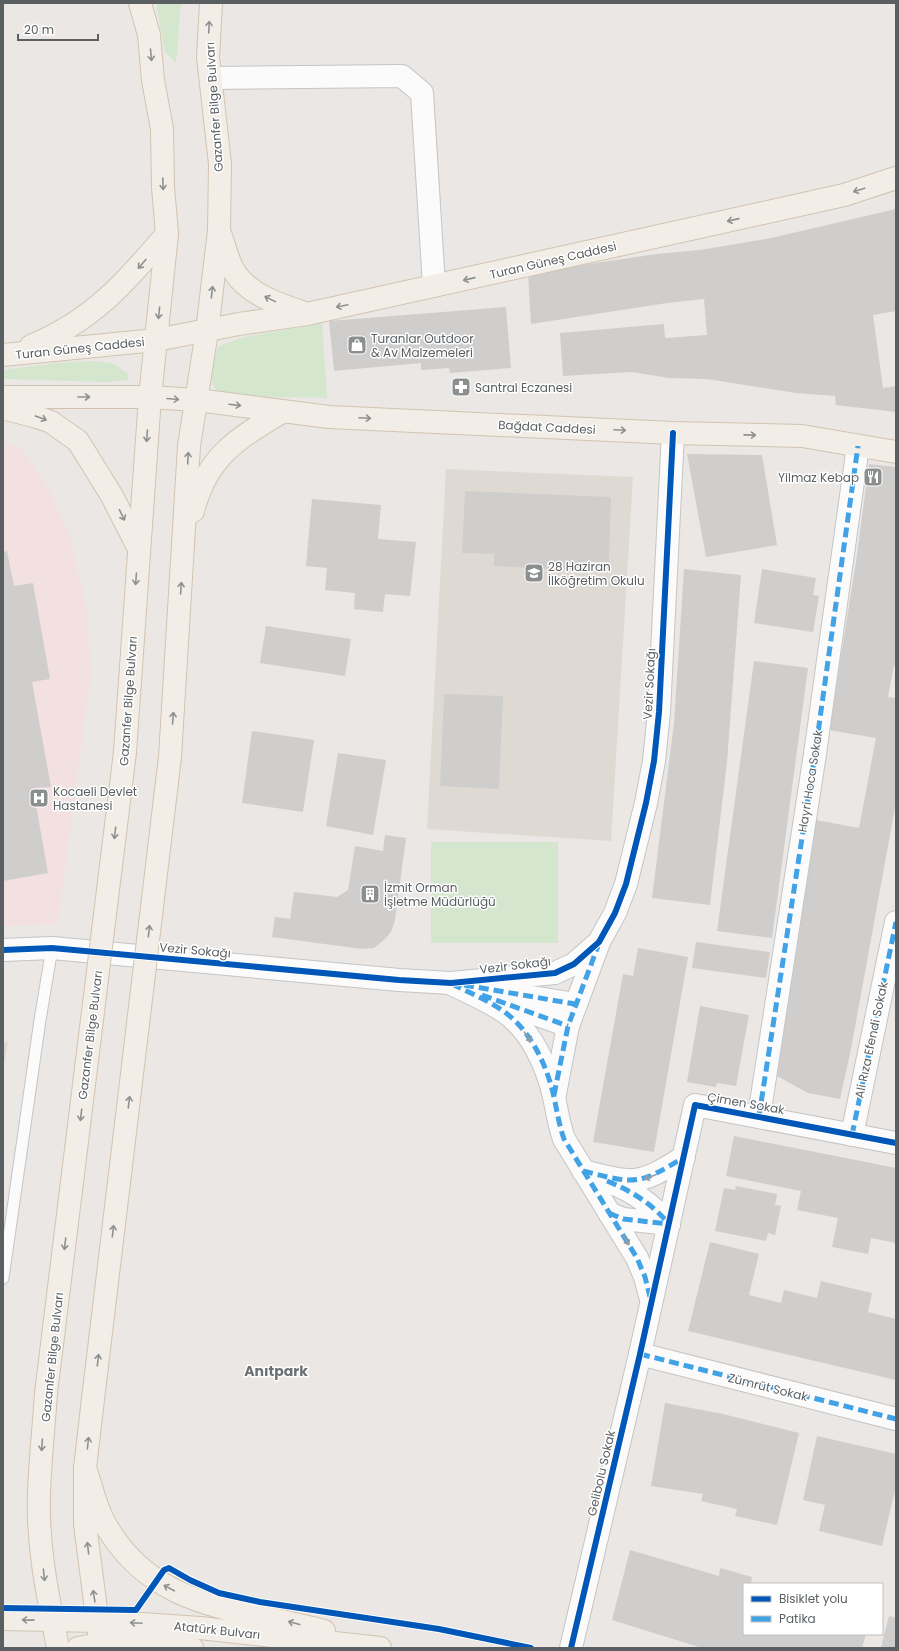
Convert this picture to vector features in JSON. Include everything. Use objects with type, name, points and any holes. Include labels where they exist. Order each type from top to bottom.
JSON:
[{"type":"main road","points":[[140,3],[149,35],[153,80],[162,129],[163,187],[167,234],[156,340]]},
{"type":"main road","name":"Gazanfer Bilge Bulvarı","points":[[197,400],[220,231],[220,164],[208,57],[211,3]]},
{"type":"main road","name":"Turan Güneş Caddesi","points":[[6,355],[156,340],[239,324],[307,314],[844,195],[896,178]]},
{"type":"main road","points":[[220,231],[227,256],[234,272],[244,283],[270,299],[307,314]]},
{"type":"main road","points":[[6,355],[55,336],[87,315],[128,279],[167,234]]},
{"type":"main road","name":"Gazanfer Bilge Bulvarı","points":[[58,1648],[44,1581],[38,1494],[46,1393],[125,752],[138,548],[156,340]]},
{"type":"main road","points":[[3,397],[150,397]]},
{"type":"main road","name":"Bağdat Caddesi","points":[[150,397],[197,400],[282,412],[328,416],[673,433],[802,436],[896,452]]},
{"type":"main road","points":[[101,1646],[85,1524],[85,1468],[170,757],[189,446],[197,400]]},
{"type":"main road","points":[[3,408],[37,416],[51,422],[78,441],[112,496],[138,548]]},
{"type":"main road","points":[[183,551],[199,490],[217,459],[245,434],[282,412]]},
{"type":"main road","points":[[85,1468],[103,1519],[118,1544],[136,1564],[157,1581],[185,1596],[211,1606],[287,1621],[385,1648]]},
{"type":"main road","name":"Atatürk Bulvarı","points":[[3,1619],[98,1621],[200,1628],[380,1648]]},
{"type":"main road","points":[[78,1648],[141,1644],[192,1648]]},
{"type":"street","points":[[211,78],[402,76],[422,93],[434,286]]},
{"type":"street","name":"Vezir Sokağı","points":[[3,950],[52,948],[399,980],[451,983],[555,973],[574,964],[599,942],[615,913],[626,884],[646,803],[654,761],[659,712],[673,433]]},
{"type":"street","name":"Hayri Hoca Sokak","points":[[759,1116],[815,754],[858,446]]},
{"type":"street","name":"Ali Rıza Efendi Sokak","points":[[852,1134],[896,922]]},
{"type":"street","points":[[554,1097],[568,1026],[599,942]]},
{"type":"street","points":[[451,983],[575,1004]]},
{"type":"street","points":[[451,983],[568,1026]]},
{"type":"street","points":[[451,983],[491,1003],[507,1014],[522,1029],[542,1060],[554,1097],[558,1119],[564,1139],[638,1258],[652,1302]]},
{"type":"street","name":"Çimen Sokak","points":[[652,1302],[695,1105],[852,1134],[896,1144]]},
{"type":"street","points":[[583,1171],[618,1180],[641,1180],[656,1174],[684,1157]]},
{"type":"street","points":[[583,1171],[626,1188],[658,1212],[669,1224]]},
{"type":"street","points":[[609,1213],[623,1219],[669,1224]]},
{"type":"street","name":"Gelibolu Sokak","points":[[571,1648],[652,1302]]},
{"type":"street","name":"Zümrüt Sokak","points":[[640,1354],[896,1419]]},
{"type":"lane","points":[[3,1278],[40,1020],[52,948]]},
{"type":"shaded area","name":"Kocaeli Devlet Hastanesi","points":[[3,442],[17,445],[44,480],[70,535],[87,613],[91,672],[58,924],[3,926]]},
{"type":"shaded area","name":"28 Haziran İlköğretim Okulu","points":[[446,469],[633,477],[611,841],[427,829]]},
{"type":"shaded area","points":[[8,1041],[3,1071],[3,1043]]},
{"type":"green space","points":[[156,3],[181,3],[176,63],[165,52]]},
{"type":"green space","points":[[322,323],[327,398],[238,396],[219,392],[212,383],[211,377],[214,357],[219,346],[240,338]]},
{"type":"green space","points":[[96,361],[114,364],[127,373],[128,380],[107,382],[3,379],[3,370],[57,363]]},
{"type":"green space","points":[[431,842],[558,842],[558,943],[431,943]]},
{"type":"building","points":[[896,209],[896,311],[873,315],[883,388],[896,386],[896,412],[836,405],[835,396],[796,393],[707,379],[669,378],[632,372],[563,376],[560,333],[664,324],[665,338],[707,335],[704,299],[667,303],[531,324],[528,273],[657,254],[700,250],[771,238]]},
{"type":"building","points":[[506,307],[511,368],[450,373],[449,368],[421,370],[421,363],[334,371],[329,321]]},
{"type":"building","points":[[687,454],[762,455],[777,545],[706,557]]},
{"type":"building","points":[[869,464],[896,467],[896,666],[894,665],[888,697],[896,698],[896,802],[851,1049],[840,1099],[808,1093],[777,1076],[816,820],[859,828],[876,738],[829,730],[856,562]]},
{"type":"building","points":[[465,491],[611,497],[609,562],[584,561],[583,570],[494,566],[494,554],[462,553]]},
{"type":"building","points":[[312,499],[381,505],[378,539],[416,542],[410,596],[385,594],[383,612],[354,609],[355,593],[325,590],[327,568],[306,566]]},
{"type":"building","points":[[7,551],[14,586],[33,583],[50,679],[32,682],[51,787],[33,788],[48,873],[3,881],[3,552]]},
{"type":"building","points":[[684,569],[741,575],[727,762],[710,905],[652,898],[674,723]]},
{"type":"building","points":[[762,569],[816,578],[813,595],[819,596],[813,632],[754,623]]},
{"type":"building","points":[[266,626],[351,639],[345,676],[260,663]]},
{"type":"building","points":[[754,661],[808,668],[772,938],[717,931]]},
{"type":"building","points":[[444,694],[503,696],[499,789],[440,786]]},
{"type":"building","points":[[252,731],[314,740],[303,812],[242,803]]},
{"type":"building","points":[[338,753],[386,760],[373,835],[326,826]]},
{"type":"building","name":"İzmit Orman İşletme Müdürlüğü","points":[[385,835],[406,838],[395,920],[391,932],[384,940],[374,948],[362,949],[272,937],[275,917],[290,919],[294,892],[337,897],[348,890],[355,846],[383,851]]},
{"type":"building","points":[[696,942],[770,952],[766,978],[692,968]]},
{"type":"building","points":[[638,948],[688,957],[654,1152],[593,1142],[623,974],[633,976]]},
{"type":"building","points":[[700,1006],[749,1015],[736,1086],[717,1083],[716,1087],[687,1082]]},
{"type":"building","points":[[734,1136],[896,1168],[896,1243],[871,1238],[868,1254],[832,1247],[838,1218],[797,1210],[801,1191],[726,1176]]},
{"type":"building","points":[[736,1186],[777,1194],[775,1205],[781,1206],[775,1235],[768,1233],[766,1241],[715,1231],[724,1188],[735,1190]]},
{"type":"building","points":[[710,1242],[759,1254],[749,1295],[781,1303],[784,1290],[817,1298],[821,1281],[872,1293],[868,1312],[896,1319],[896,1380],[688,1331]]},
{"type":"building","points":[[665,1403],[723,1414],[799,1433],[777,1525],[735,1516],[737,1509],[701,1501],[703,1494],[651,1486]]},
{"type":"building","points":[[817,1436],[896,1454],[896,1486],[882,1546],[819,1531],[825,1505],[803,1500]]},
{"type":"building","points":[[630,1550],[719,1576],[720,1568],[752,1577],[751,1583],[743,1583],[743,1635],[866,1635],[862,1648],[702,1648],[612,1620]]},
{"type":"building","points":[[889,1616],[896,1618],[896,1648],[881,1648]]},
{"type":"marked path","points":[[759,1116],[815,754],[858,446]]},
{"type":"marked path","points":[[852,1135],[896,922]]},
{"type":"marked path","points":[[554,1095],[568,1026],[598,946]]},
{"type":"marked path","points":[[452,984],[487,1001],[506,1013],[531,1040],[543,1062],[551,1085],[564,1139],[637,1258],[645,1277],[650,1297]]},
{"type":"marked path","points":[[464,985],[575,1004]]},
{"type":"marked path","points":[[482,995],[568,1026]]},
{"type":"marked path","points":[[583,1171],[614,1178],[636,1180],[646,1178],[684,1157]]},
{"type":"marked path","points":[[607,1181],[625,1189],[649,1204],[669,1224]]},
{"type":"marked path","points":[[609,1213],[623,1219],[669,1224]]},
{"type":"marked path","points":[[640,1354],[896,1419]]},
{"type":"cycle path","points":[[3,950],[52,948],[399,980],[451,983],[555,973],[574,964],[599,942],[615,913],[626,884],[646,803],[654,761],[659,712],[673,433]]},
{"type":"cycle path","points":[[571,1648],[640,1354],[695,1105],[896,1143]]},
{"type":"cycle path","points":[[3,1608],[136,1610],[164,1570],[169,1568],[190,1580],[219,1593],[260,1602],[439,1629],[531,1648]]},
{"type":"place","name":"Turanlar Outdoor & Av Malzemeleri","points":[[357,345]]},
{"type":"place","name":"Santral Eczanesi","points":[[461,387]]},
{"type":"place","name":"Yilmaz Kebap","points":[[873,477]]},
{"type":"place","name":"28 Haziran İlköğretim Okulu","points":[[534,573]]},
{"type":"place","name":"Kocaeli Devlet Hastanesi","points":[[39,798]]},
{"type":"place","name":"İzmit Orman İşletme Müdürlüğü","points":[[370,894]]},
{"type":"district","name":"Anıtpark","points":[[276,1371]]}]
